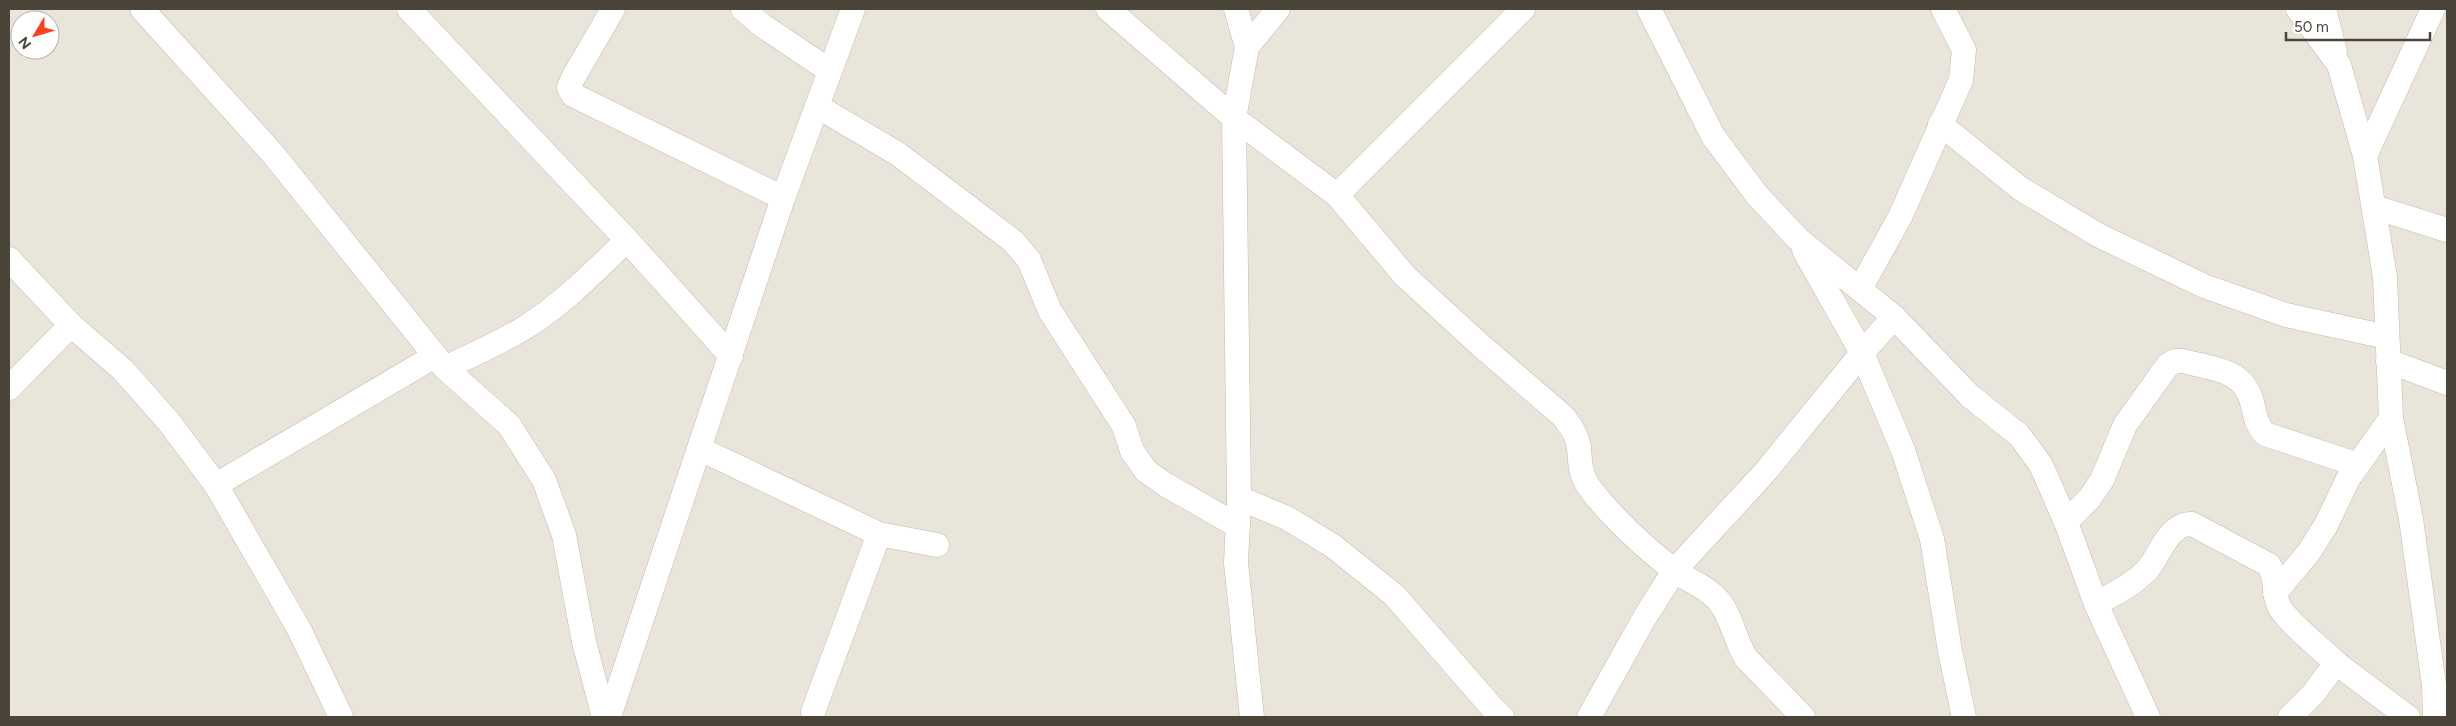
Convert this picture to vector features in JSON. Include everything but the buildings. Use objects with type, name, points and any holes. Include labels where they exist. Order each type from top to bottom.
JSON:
[{"type":"street","points":[[142,9],[273,154],[440,362],[509,425],[544,480],[564,535],[584,642],[604,717]]},
{"type":"street","points":[[409,9],[627,240],[731,356]]},
{"type":"street","points":[[613,9],[573,78],[569,88],[574,96],[783,198]]},
{"type":"street","points":[[744,9],[763,26],[830,71]]},
{"type":"street","points":[[610,717],[783,198],[853,9]]},
{"type":"street","points":[[1108,9],[1234,118],[1337,195],[1405,276],[1478,344],[1564,417],[1574,431],[1580,467],[1587,484],[1623,525],[1674,571],[1709,591],[1719,601],[1739,647],[1746,658],[1803,717]]},
{"type":"street","points":[[1236,9],[1247,47],[1234,118],[1239,498],[1236,563],[1252,717]]},
{"type":"street","points":[[1247,47],[1278,9]]},
{"type":"street","points":[[1337,195],[1523,9]]},
{"type":"street","points":[[1649,9],[1713,136],[1757,195],[1798,239],[1894,317],[1970,396],[2019,435],[2041,464],[2066,522],[2096,604],[2148,717]]},
{"type":"street","points":[[1860,290],[1900,217],[1961,80],[1964,50],[1943,9]]},
{"type":"street","points":[[2298,9],[2339,65]]},
{"type":"street","points":[[2324,9],[2366,156],[2385,276],[2391,418],[2440,685],[2435,717]]},
{"type":"street","points":[[2366,156],[2433,9]]},
{"type":"street","points":[[816,106],[898,154],[1013,241],[1029,260],[1050,311],[1124,426],[1132,451],[1146,471],[1166,485],[1238,526]]},
{"type":"street","points":[[1940,124],[2021,190],[2098,235],[2204,286],[2286,315],[2387,338]]},
{"type":"street","points":[[2374,207],[2447,230]]},
{"type":"street","points":[[1798,239],[1862,353],[1903,450],[1932,539],[1950,651],[1964,717]]},
{"type":"street","points":[[216,485],[440,362],[520,330],[574,291],[627,240]]},
{"type":"street","points":[[9,259],[71,325],[122,370],[169,422],[216,485],[299,629],[341,717]]},
{"type":"street","points":[[1589,717],[1645,617],[1674,571],[1766,470],[1894,317]]},
{"type":"street","points":[[9,388],[71,325]]},
{"type":"street","points":[[2066,522],[2102,480],[2125,425],[2168,365],[2175,361],[2183,361],[2235,375],[2249,392],[2257,426],[2265,434],[2358,465]]},
{"type":"street","points":[[2388,361],[2447,383]]},
{"type":"street","points":[[2275,593],[2309,552],[2358,465],[2391,418]]},
{"type":"street","points":[[700,449],[878,534],[937,545]]},
{"type":"street","points":[[1239,498],[1287,518],[1325,542],[1394,595],[1502,717]]},
{"type":"street","points":[[2096,604],[2135,580],[2148,568],[2175,530],[2185,524],[2192,524],[2269,565],[2275,575],[2275,593],[2279,607],[2336,663],[2408,717]]},
{"type":"street","points":[[813,712],[878,534]]},
{"type":"street","points":[[2290,717],[2313,694],[2336,663]]},
{"type":"shaded area","points":[[9,9],[2447,9],[2447,717],[9,717]]}]
